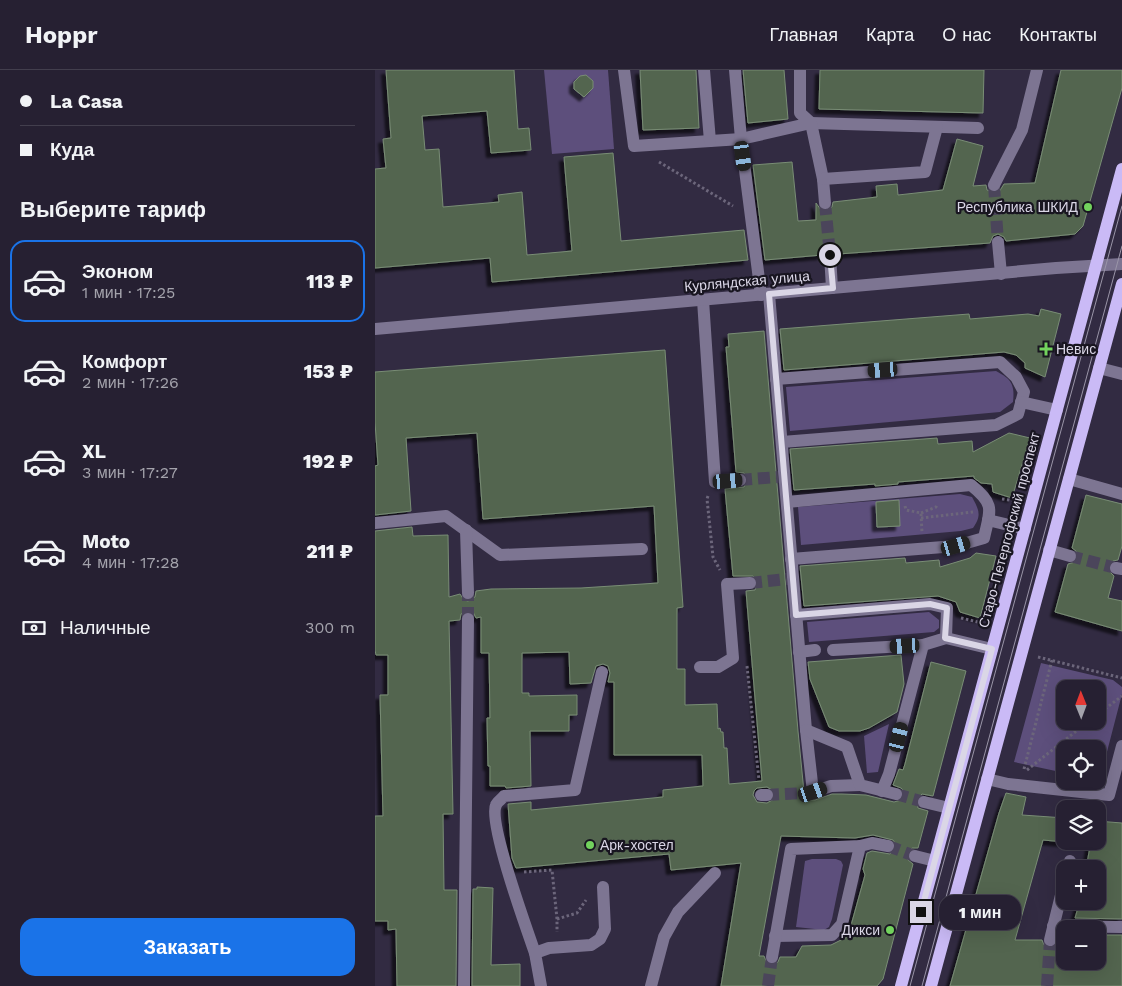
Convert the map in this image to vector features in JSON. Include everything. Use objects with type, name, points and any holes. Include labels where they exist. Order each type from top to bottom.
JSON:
[{"type":"main road","name":"Старо-Петергофский проспект","points":[[901,986],[1122,169]]},
{"type":"main road","points":[[931,986],[1122,284]]},
{"type":"street","points":[[624,70],[634,146],[741,139],[811,123],[978,128]]},
{"type":"street","points":[[704,70],[710,141]]},
{"type":"street","points":[[735,70],[741,139],[776,379],[781,442],[781,476],[787,502],[791,559],[790,579],[796,615],[813,792],[831,786],[860,785],[896,794]]},
{"type":"street","points":[[800,70],[800,113],[811,123],[823,179],[825,203]]},
{"type":"street","points":[[994,185],[1022,130],[1037,70]]},
{"type":"street","points":[[823,179],[925,172],[937,127]]},
{"type":"street","points":[[998,242],[1001,274]]},
{"type":"street","points":[[830,255],[833,288]]},
{"type":"street","name":"Курляндская улица","points":[[375,329],[1122,264]]},
{"type":"street","points":[[703,300],[715,482],[740,480]]},
{"type":"street","points":[[776,379],[1000,362],[1016,377],[1023,392],[1018,414],[996,425],[781,442]]},
{"type":"street","points":[[1099,368],[1122,374]]},
{"type":"street","points":[[1021,402],[1057,410]]},
{"type":"street","points":[[1069,479],[1122,494]]},
{"type":"street","points":[[787,502],[971,486],[986,497],[989,515],[984,538],[956,546],[791,559]]},
{"type":"street","points":[[989,515],[1025,529]]},
{"type":"street","points":[[375,522],[446,516],[500,555],[643,549]]},
{"type":"street","points":[[466,530],[468,593]]},
{"type":"street","points":[[1049,550],[1070,556]]},
{"type":"street","points":[[700,668],[718,667],[733,658],[727,584],[750,582]]},
{"type":"street","points":[[796,615],[930,604],[947,608],[945,638]]},
{"type":"street","points":[[463,986],[468,619]]},
{"type":"street","points":[[833,650],[923,645],[945,638],[992,649]]},
{"type":"street","points":[[882,791],[889,774],[923,645]]},
{"type":"street","points":[[799,652],[815,650]]},
{"type":"street","points":[[541,986],[535,953],[509,874],[495,821],[496,806],[504,796],[575,790],[603,672]]},
{"type":"street","points":[[806,730],[847,747],[860,785]]},
{"type":"street","points":[[987,779],[1008,784],[1109,796],[1122,746]]},
{"type":"street","points":[[924,802],[949,808]]},
{"type":"street","points":[[772,956],[791,849],[860,846],[871,843],[889,846]]},
{"type":"street","points":[[775,936],[832,935],[842,924],[860,846]]},
{"type":"street","points":[[915,856],[935,860]]},
{"type":"street","points":[[651,986],[664,937],[678,912],[715,874]]},
{"type":"street","points":[[535,953],[549,948],[591,945],[600,939],[605,929],[603,887]]},
{"type":"street","points":[[1050,940],[1057,910]]},
{"type":"street","points":[[1053,926],[1122,928]]},
{"type":"path","points":[[659,162],[734,207],[753,227]]},
{"type":"path","points":[[715,482],[707,498],[713,557],[727,584]]},
{"type":"path","points":[[898,492],[906,510],[921,513],[923,548]]},
{"type":"path","points":[[929,510],[933,517]]},
{"type":"path","points":[[921,518],[989,515]]},
{"type":"path","points":[[1038,657],[1122,678]]},
{"type":"path","points":[[1052,660],[1024,772],[1078,730]]},
{"type":"path","points":[[747,661],[764,795]]},
{"type":"path","points":[[1106,708],[1122,696]]},
{"type":"path","points":[[509,874],[552,870],[557,935],[549,948]]},
{"type":"path","points":[[557,919],[577,913],[586,902],[586,893]]},
{"type":"shaded area","points":[[544,70],[608,70],[614,149],[552,154]]},
{"type":"shaded area","points":[[996,371],[1011,383],[1013,391],[1013,402],[1000,412],[790,431],[786,387]]},
{"type":"shaded area","points":[[960,494],[972,497],[978,509],[978,520],[973,528],[961,531],[801,545],[798,507]]},
{"type":"shaded area","points":[[929,612],[939,620],[939,628],[934,632],[809,642],[807,622]]},
{"type":"shaded area","points":[[1041,663],[1113,680],[1122,687],[1122,694],[1106,756],[1106,740],[1056,740],[1056,771],[1014,762]]},
{"type":"shaded area","points":[[889,724],[878,772],[867,773],[864,736]]},
{"type":"shaded area","points":[[812,859],[836,859],[841,861],[843,865],[832,919],[829,927],[824,930],[796,927],[805,861]]},
{"type":"building","points":[[386,70],[514,70],[518,129],[529,128],[531,150],[491,153],[487,111],[422,116],[425,150],[439,149],[443,207],[499,202],[498,195],[522,192],[527,255],[572,251],[564,157],[613,153],[621,241],[744,230],[748,260],[492,282],[490,258],[375,268],[375,169],[386,168],[383,139],[391,138]]},
{"type":"building","points":[[640,70],[696,70],[699,128],[643,130]]},
{"type":"building","points":[[743,70],[784,70],[788,119],[748,123]]},
{"type":"building","points":[[820,70],[984,70],[983,113],[819,109]]},
{"type":"building","points":[[1061,70],[1122,70],[1122,88],[1083,226],[1075,234],[1006,241],[1004,237],[998,234],[993,236],[990,243],[838,254],[834,248],[829,247],[823,251],[822,255],[765,260],[753,165],[792,162],[798,221],[816,220],[816,203],[821,210],[826,211],[832,207],[833,202],[877,197],[876,186],[897,184],[898,195],[943,190],[957,139],[983,146],[973,186],[986,185],[987,190],[994,193],[999,192],[1004,184],[1035,183]]},
{"type":"building","points":[[586,75],[593,81],[593,88],[584,97],[574,89],[574,82],[580,76]]},
{"type":"building","points":[[1041,309],[1061,314],[1045,377],[1025,368],[1025,363],[1016,355],[1004,352],[784,370],[780,329],[969,314],[970,319],[1028,314],[1039,316]]},
{"type":"building","points":[[764,331],[798,731],[804,792],[807,797],[810,800],[815,800],[832,794],[842,794],[866,795],[894,802],[901,800],[904,791],[893,785],[899,769],[903,770],[905,764],[931,662],[966,671],[933,796],[922,794],[916,800],[918,808],[928,811],[918,848],[912,848],[907,854],[907,859],[913,864],[883,979],[877,986],[721,986],[741,863],[671,870],[669,854],[516,868],[512,858],[508,804],[531,802],[531,810],[663,797],[663,790],[703,786],[702,755],[614,755],[614,682],[608,682],[610,673],[608,666],[603,664],[596,666],[591,683],[570,684],[569,652],[522,653],[522,693],[529,693],[529,696],[577,695],[577,715],[569,715],[569,731],[530,731],[531,786],[506,788],[505,786],[490,786],[487,718],[490,718],[489,653],[481,653],[481,617],[476,618],[473,612],[468,611],[461,614],[460,620],[449,621],[453,814],[443,814],[444,890],[457,890],[456,986],[397,986],[396,929],[388,930],[388,921],[375,921],[375,816],[383,816],[380,695],[388,695],[388,655],[376,655],[375,650],[375,531],[412,527],[413,536],[448,535],[449,597],[460,594],[464,600],[468,601],[475,597],[476,591],[491,589],[581,588],[658,583],[654,506],[483,519],[477,433],[406,438],[411,511],[375,515],[375,466],[378,465],[375,422],[375,372],[665,350],[683,607],[677,608],[677,669],[685,669],[685,705],[717,704],[718,729],[720,728],[721,732],[723,732],[724,748],[727,748],[729,784],[762,781],[746,591],[755,590],[758,582],[753,576],[733,576],[725,489],[744,487],[748,480],[744,473],[736,472],[726,347],[729,347],[728,334]],"holes":[[[767,787],[774,791],[774,799],[767,803],[757,802],[753,795],[754,791],[757,788]],[[873,835],[893,840],[896,848],[890,854],[872,851],[867,853],[863,869],[865,875],[847,937],[831,945],[802,946],[796,957],[780,957],[774,965],[767,963],[764,956],[759,956],[781,836],[855,838]]]},
{"type":"building","points":[[1009,433],[1030,438],[1012,498],[993,492],[992,484],[981,483],[974,476],[898,482],[898,484],[875,486],[875,484],[794,490],[790,449],[937,438],[938,444],[972,441],[973,452]]},
{"type":"building","points":[[1086,495],[1122,504],[1122,546],[1118,560],[1113,561],[1108,567],[1114,576],[1108,598],[1122,601],[1122,631],[1055,612],[1068,564],[1075,562],[1078,558],[1076,551],[1072,548]]},
{"type":"building","points":[[899,500],[900,526],[877,527],[876,502]]},
{"type":"building","points":[[976,553],[996,556],[980,618],[960,612],[956,602],[938,596],[804,606],[800,566],[905,558],[906,563],[939,560],[940,567],[970,558]]},
{"type":"building","points":[[901,655],[904,684],[897,712],[860,731],[839,731],[829,727],[810,679],[808,662]]},
{"type":"building","points":[[1006,793],[1026,797],[1022,815],[1056,817],[1056,841],[1043,840],[1015,940],[1042,940],[1044,945],[1049,948],[1056,944],[1056,970],[1106,970],[1106,935],[1122,935],[1122,986],[950,986]]},
{"type":"building","points":[[1106,822],[1122,823],[1122,919],[1075,918],[1077,910],[1106,910],[1106,860],[1088,860],[1089,850],[1106,850]]},
{"type":"building","points":[[477,887],[493,888],[491,965],[520,964],[520,986],[472,986],[473,889],[477,889]]},
{"type":"tunnel","points":[[994,185],[998,242]]},
{"type":"tunnel","points":[[825,203],[830,255]]},
{"type":"tunnel","points":[[740,480],[778,477]]},
{"type":"tunnel","points":[[1070,556],[1116,568]]},
{"type":"tunnel","points":[[750,583],[787,579]]},
{"type":"tunnel","points":[[468,593],[468,619]]},
{"type":"tunnel","points":[[767,795],[804,793]]},
{"type":"tunnel","points":[[896,794],[924,802]]},
{"type":"tunnel","points":[[888,846],[915,856]]},
{"type":"tunnel","points":[[1047,986],[1050,940]]},
{"type":"tunnel","points":[[768,986],[772,957]]},
{"type":"tram line","points":[[910,986],[1122,206]]},
{"type":"tram line","points":[[922,986],[1122,246]]},
{"type":"place","name":"Республика ШКИД","points":[[1088,207]]},
{"type":"place","name":"Невис","points":[[1046,349]]},
{"type":"place","name":"Арк-хостел","points":[[590,845]]},
{"type":"place","name":"Дикси","points":[[890,930]]},
{"type":"route","points":[[830,255],[833,288],[769,294],[796,615],[930,604],[947,608],[945,638],[992,649],[921,912]]}]
